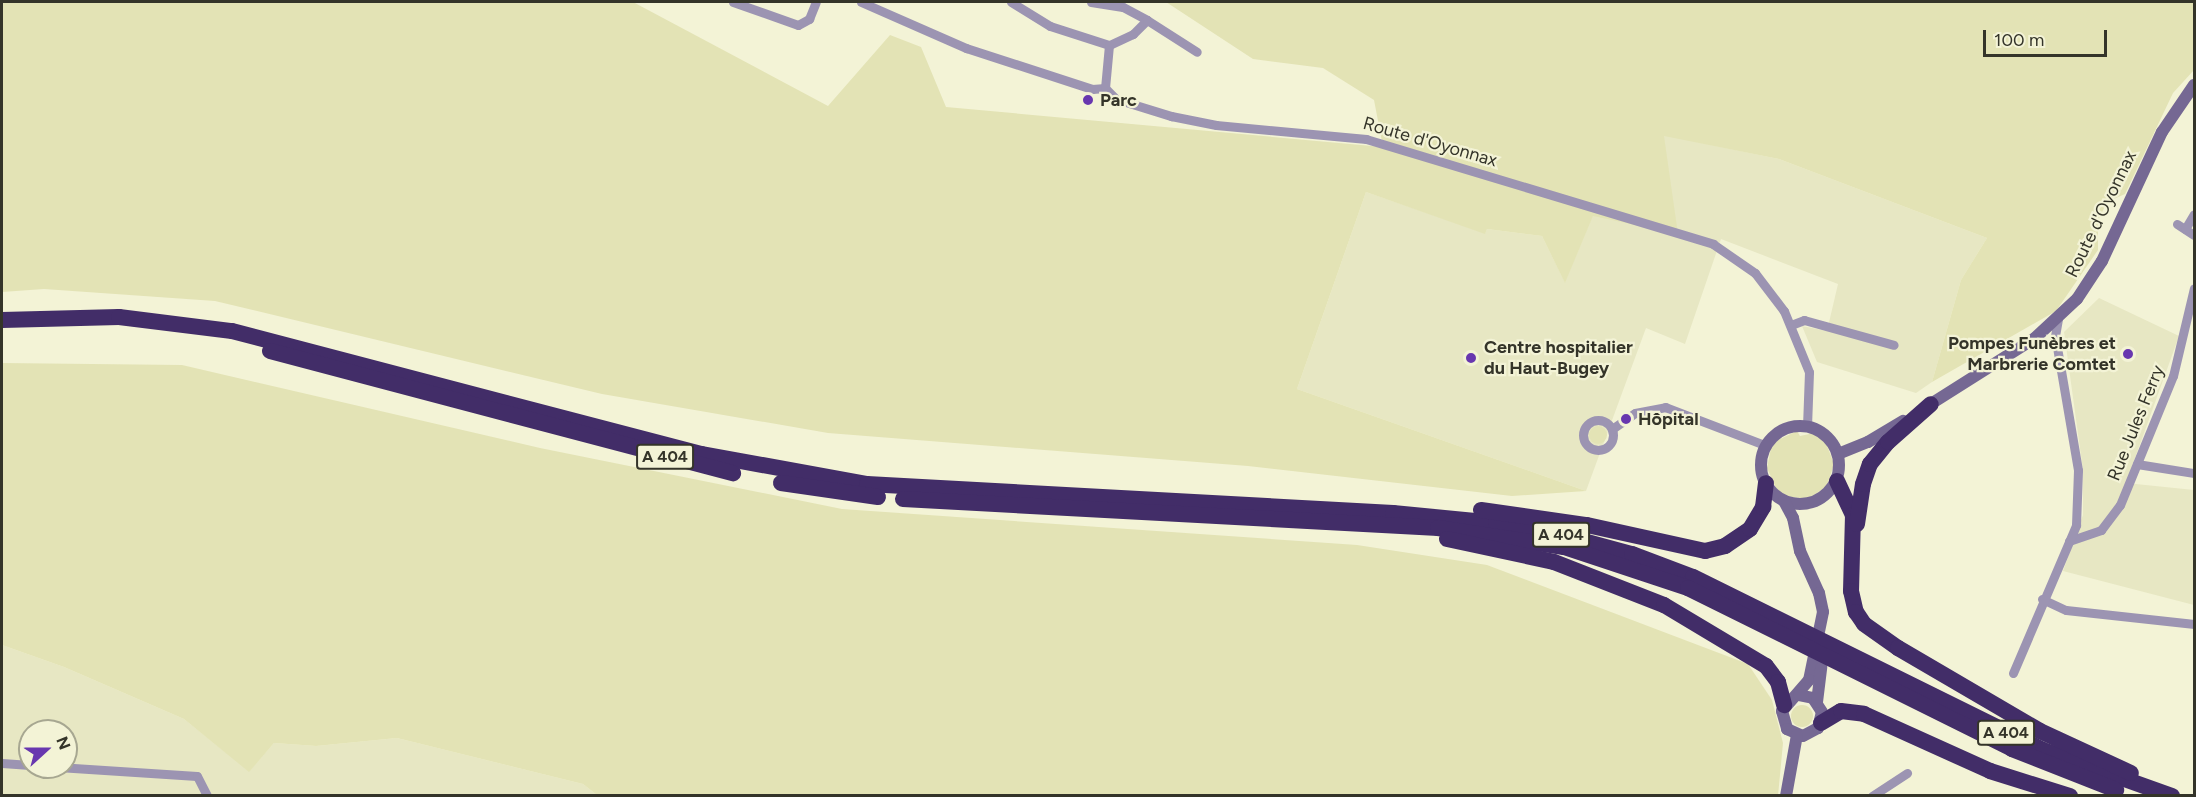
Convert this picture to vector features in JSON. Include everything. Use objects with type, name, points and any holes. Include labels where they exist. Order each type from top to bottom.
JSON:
[{"type":"highway","name":"A 404","points":[[2,320],[119,317],[220,329],[702,454],[839,480],[967,492],[1453,518],[1585,540],[1693,577],[2012,749],[2131,795]]},
{"type":"highway","name":"A 404","points":[[2,331],[114,328],[201,337],[284,355],[705,467],[839,492],[961,503],[1470,531],[1564,547],[1688,588],[1799,635]]},
{"type":"highway","points":[[1852,551],[1863,484],[1870,464],[1888,442],[1931,404]]},
{"type":"highway","points":[[1837,481],[1853,515],[1854,606],[1860,620],[1876,634],[2040,731],[2185,795]]},
{"type":"highway","points":[[1305,509],[1505,512],[1587,525],[1705,551],[1730,544],[1750,529],[1762,507],[1766,483]]},
{"type":"highway","points":[[1339,522],[1525,554],[1625,588],[1664,605],[1758,659],[1776,678],[1784,705]]},
{"type":"highway","name":"A 404","points":[[1845,659],[2043,750],[2172,795]]},
{"type":"highway","points":[[1821,723],[1841,711],[1864,714],[1990,771],[2070,795]]},
{"type":"main road","name":"Route d'Oyonnax","points":[[1838,454],[1868,442],[1931,404],[2035,338],[2058,319],[2094,275],[2162,132],[2194,86]]},
{"type":"main road","points":[[1807,427],[1826,436],[1838,454],[1837,481],[1830,492],[1809,504],[1802,518],[1803,537],[1828,595],[1831,617],[1817,702],[1821,723],[1809,734],[1797,735],[1783,723],[1784,705],[1799,695],[1809,680],[1823,612],[1820,593],[1800,551],[1793,518],[1784,501],[1766,483],[1761,467],[1767,446],[1784,430],[1807,427]]},
{"type":"main road","points":[[1784,501],[1809,504]]},
{"type":"main road","points":[[1799,695],[1817,702]]},
{"type":"main road","points":[[1786,795],[1797,735]]},
{"type":"street","points":[[733,2],[798,25],[809,19],[816,2]]},
{"type":"street","name":"Route d'Oyonnax","points":[[861,2],[966,48],[1085,87],[1105,88],[1126,103],[1204,123],[1366,139],[1713,244],[1733,255],[1765,283],[1791,325],[1809,372],[1807,427]]},
{"type":"street","points":[[1011,2],[1050,26],[1109,45],[1133,34],[1147,20]]},
{"type":"street","points":[[1090,2],[1123,7],[1197,52]]},
{"type":"street","points":[[1105,88],[1109,45]]},
{"type":"street","points":[[2194,214],[2181,226],[2194,235]]},
{"type":"street","name":"Rue Jules Ferry","points":[[2069,541],[2090,535],[2112,520],[2179,358],[2194,288]]},
{"type":"street","points":[[2013,673],[2042,599],[2076,525],[2079,478],[2055,337],[2058,319]]},
{"type":"street","points":[[1791,325],[1803,320],[1894,345]]},
{"type":"street","points":[[2035,338],[2055,337]]},
{"type":"street","points":[[1612,429],[1635,413],[1665,407],[1767,446]]},
{"type":"street","points":[[2137,464],[2194,473]]},
{"type":"street","points":[[2042,599],[2066,610],[2194,624]]},
{"type":"street","points":[[2,763],[18,764]]},
{"type":"street","points":[[78,768],[197,776],[207,795]]},
{"type":"street","points":[[1872,795],[1907,773]]},
{"type":"shaded area","points":[[2,2],[633,2],[828,106],[890,35],[921,47],[946,107],[1383,147],[1374,100],[1323,68],[1253,59],[1166,2],[2194,2],[2194,70],[2173,93],[2125,194],[2107,202],[2098,221],[2098,250],[2056,311],[1932,382],[1961,280],[1987,238],[1779,159],[1664,136],[1678,234],[1593,216],[1565,283],[1542,236],[1487,229],[1485,234],[1366,192],[1297,389],[1586,491],[1512,496],[1248,466],[828,433],[602,394],[215,301],[44,289],[2,292]]},
{"type":"shaded area","points":[[1663,135],[1779,159],[1987,238],[1961,280],[1932,382],[1916,393],[1817,362],[1802,326],[1827,331],[1838,284],[1721,239],[1685,344],[1646,328],[1586,491],[1297,389],[1366,192],[1485,233],[1487,229],[1542,236],[1565,282],[1593,215]]},
{"type":"shaded area","points":[[2099,298],[2179,336],[2126,483],[2194,490],[2194,605],[2063,571],[2083,515],[2083,470],[2064,332]]},
{"type":"shaded area","points":[[2,363],[182,365],[540,448],[842,509],[1357,545],[1487,565],[1748,664],[1772,700],[1783,743],[1778,796],[597,795],[583,784],[397,738],[316,746],[274,743],[249,772],[184,719],[64,667],[2,645]]},
{"type":"shaded area","points":[[1594,426],[1602,426],[1607,431],[1605,442],[1594,444],[1589,439],[1589,431]]},
{"type":"shaded area","points":[[1797,431],[1800,436],[1814,433],[1826,443],[1834,464],[1827,486],[1808,499],[1785,496],[1776,488],[1767,468],[1771,448],[1778,440]]},
{"type":"shaded area","points":[[2,645],[64,667],[184,719],[249,771],[274,743],[316,746],[397,738],[583,784],[597,795],[2,796]]},
{"type":"shaded area","points":[[1802,705],[1810,708],[1813,716],[1810,724],[1802,727],[1794,724],[1791,716],[1794,708]]},
{"type":"place","name":"Parc","points":[[1088,100]]},
{"type":"place","name":"Pompes Funèbres et Marbrerie Comtet","points":[[2128,354]]},
{"type":"place","name":"Centre hospitalier du Haut-Bugey","points":[[1471,358]]},
{"type":"place","name":"Hôpital","points":[[1626,419]]}]
